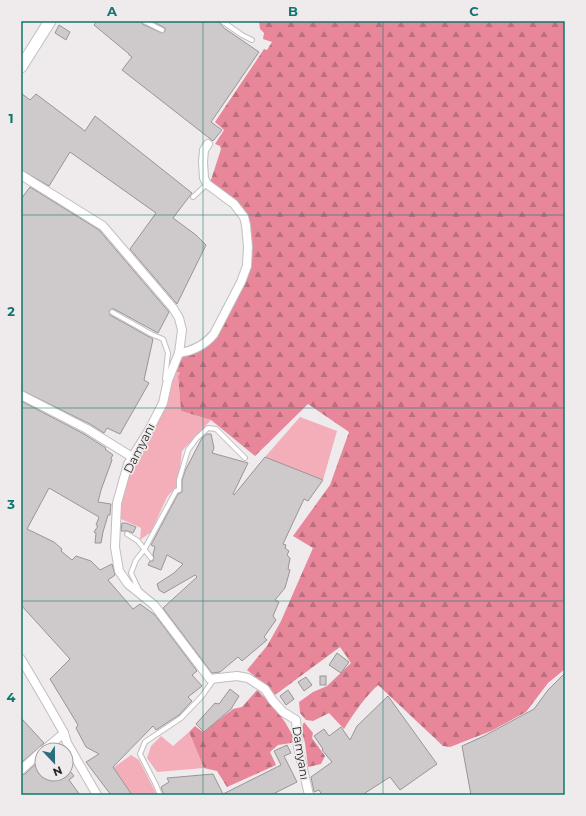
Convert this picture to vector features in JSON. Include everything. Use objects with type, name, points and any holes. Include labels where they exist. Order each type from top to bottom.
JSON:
[{"type":"street","points":[[21,67],[50,21]]},
{"type":"street","points":[[179,353],[202,346],[209,341],[241,282],[247,266],[248,247],[244,217],[234,204],[207,184],[204,178],[204,150],[208,144]]},
{"type":"street","name":"Damyanı","points":[[21,175],[103,226],[179,318],[182,330],[179,353],[168,380],[163,403],[149,430],[128,464],[117,503],[115,547],[119,571],[128,584],[154,605],[210,679],[237,676],[248,678],[265,689],[283,712],[296,720],[298,747],[309,795]]},
{"type":"street","points":[[21,395],[87,428],[132,457]]},
{"type":"street","points":[[21,659],[64,733],[67,743],[97,795]]},
{"type":"street","points":[[54,742],[64,733]]},
{"type":"street","points":[[21,770],[34,759]]},
{"type":"lane","points":[[144,21],[162,30]]},
{"type":"lane","points":[[222,21],[252,40]]},
{"type":"lane","points":[[193,197],[207,184]]},
{"type":"lane","points":[[112,312],[163,339],[168,353],[165,379],[168,380]]},
{"type":"lane","points":[[141,596],[131,573],[136,560],[144,550],[173,496],[176,491],[179,490],[179,480],[188,450],[208,428],[216,429],[245,458]]},
{"type":"lane","points":[[127,534],[138,541],[151,558]]},
{"type":"lane","points":[[160,795],[140,754],[145,742],[181,718],[202,696],[214,679]]},
{"type":"shaded area","points":[[173,371],[180,373],[178,376],[181,411],[211,420],[182,451],[178,485],[167,497],[151,532],[140,540],[141,528],[121,519],[119,516],[119,508],[130,465],[150,431]]},
{"type":"shaded area","points":[[300,417],[337,431],[323,480],[265,457]]},
{"type":"shaded area","points":[[189,732],[204,768],[157,772],[147,758],[151,746],[161,736],[173,746]]},
{"type":"shaded area","points":[[131,755],[139,760],[157,795],[132,795],[113,768]]},
{"type":"green space","points":[[259,21],[565,21],[565,669],[548,683],[526,712],[491,731],[450,747],[443,746],[378,685],[360,706],[344,729],[329,713],[313,721],[306,720],[300,713],[299,702],[313,692],[327,686],[351,663],[340,647],[275,695],[268,687],[247,670],[267,646],[281,621],[313,548],[293,536],[330,485],[349,432],[308,404],[255,456],[211,420],[181,411],[178,376],[180,373],[173,371],[181,356],[203,347],[242,283],[248,224],[210,183],[221,149],[220,146],[215,144],[224,130],[215,122],[264,49],[267,50],[272,42],[263,39],[264,33],[260,29]]},
{"type":"green space","points":[[257,690],[279,713],[295,740],[291,743],[278,745],[270,752],[276,765],[227,787],[217,771],[204,768],[189,732],[195,726],[203,732],[233,709],[242,707]]},
{"type":"green space","points":[[304,722],[313,733],[312,738],[325,756],[321,764],[308,767],[305,743],[301,729]]},
{"type":"building","points":[[97,21],[141,21],[142,24],[162,33],[165,31],[165,28],[152,21],[218,21],[224,28],[259,52],[211,122],[222,130],[213,141],[122,70],[132,57],[94,25]]},
{"type":"building","points":[[59,25],[70,32],[66,40],[55,33]]},
{"type":"building","points":[[21,93],[30,100],[36,94],[85,131],[95,116],[192,193],[173,218],[196,235],[206,245],[177,304],[130,249],[156,213],[70,152],[49,186],[21,170]]},
{"type":"building","points":[[30,187],[99,230],[169,312],[158,333],[114,309],[109,311],[110,315],[153,339],[144,380],[149,383],[120,434],[107,428],[104,433],[90,424],[21,390],[21,199]]},
{"type":"building","points":[[21,401],[84,434],[106,448],[105,449],[113,455],[98,502],[111,504],[110,515],[108,515],[101,543],[95,543],[96,533],[94,532],[98,526],[96,525],[99,517],[49,488],[27,529],[54,542],[62,549],[61,551],[72,560],[76,556],[91,561],[100,570],[112,564],[115,575],[108,580],[133,609],[140,604],[155,615],[197,671],[192,675],[202,686],[188,697],[192,701],[179,715],[156,730],[153,726],[113,767],[132,795],[111,795],[86,762],[99,754],[86,747],[76,728],[78,725],[50,679],[70,659],[21,605]]},
{"type":"building","points":[[207,434],[211,434],[214,448],[212,453],[248,463],[233,494],[234,495],[265,457],[323,480],[308,501],[304,499],[283,544],[286,545],[285,548],[289,551],[287,555],[290,558],[288,569],[290,570],[285,588],[275,600],[279,602],[273,616],[276,620],[264,637],[267,640],[242,661],[238,657],[220,672],[212,673],[163,608],[197,577],[195,575],[164,593],[159,590],[157,584],[174,573],[183,564],[167,555],[161,570],[148,565],[154,558],[153,554],[155,547],[151,545],[178,494],[182,492],[182,481],[185,471],[202,438]]},
{"type":"building","points":[[122,523],[136,527],[133,533],[121,531]]},
{"type":"building","points":[[337,653],[349,662],[341,673],[329,665]]},
{"type":"building","points":[[565,673],[565,795],[471,795],[462,746],[534,709],[548,690]]},
{"type":"building","points":[[320,676],[326,676],[326,685],[320,685]]},
{"type":"building","points":[[306,677],[312,685],[304,691],[298,682]]},
{"type":"building","points":[[230,689],[239,696],[231,709],[204,732],[196,724],[215,703],[219,704]]},
{"type":"building","points":[[288,690],[294,699],[286,705],[280,696]]},
{"type":"building","points":[[388,696],[437,764],[400,790],[390,777],[362,795],[322,795],[319,790],[314,792],[311,777],[332,762],[322,750],[323,749],[314,736],[324,729],[329,736],[341,727],[350,740],[357,726]]},
{"type":"building","points":[[21,718],[43,742],[34,742],[34,752],[21,763]]},
{"type":"building","points":[[287,745],[291,753],[284,756],[297,782],[271,795],[164,795],[161,787],[169,782],[167,778],[213,774],[223,794],[281,765],[274,751]]},
{"type":"building","points":[[34,766],[34,782],[70,782],[80,795],[21,795],[21,775],[25,774]]}]
